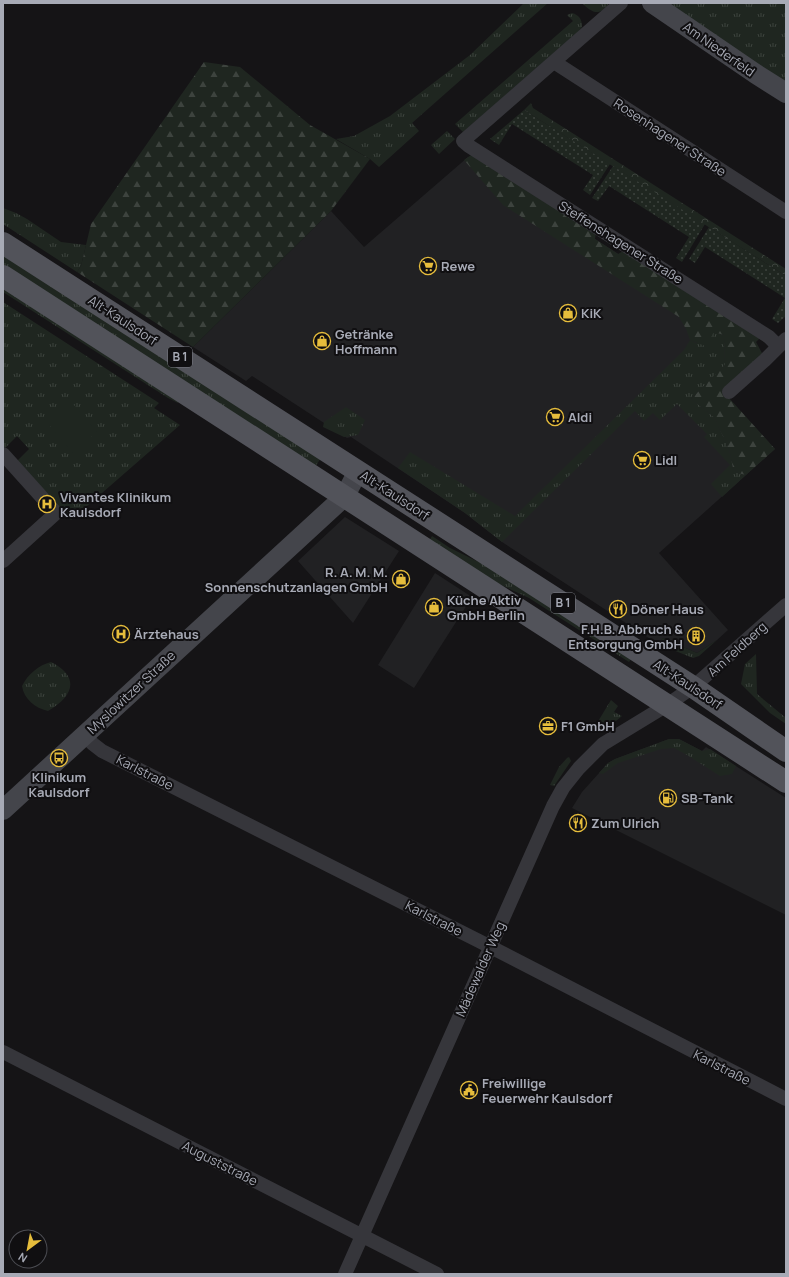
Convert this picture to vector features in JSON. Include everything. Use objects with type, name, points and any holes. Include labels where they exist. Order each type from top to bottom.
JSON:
[{"type":"main road","name":"Alt-Kaulsdorf","points":[[3,243],[694,686],[786,751]]},
{"type":"main road","name":"B 1","points":[[3,276],[786,782]]},
{"type":"street","points":[[554,62],[622,3]]},
{"type":"street","name":"Am Niederfeld","points":[[652,3],[786,93]]},
{"type":"street","name":"Steffenshagener Straße","points":[[554,62],[463,141],[770,337],[782,342],[765,360],[728,392]]},
{"type":"street","name":"Rosenhagener Straße","points":[[554,62],[786,212]]},
{"type":"street","points":[[3,454],[56,513],[3,561]]},
{"type":"street","name":"Myslowitzer Straße","points":[[3,810],[345,496],[358,471]]},
{"type":"street","name":"Am Feldberg","points":[[667,705],[694,686],[786,605]]},
{"type":"street","name":"Mädewalder Weg","points":[[345,1274],[553,806],[563,788],[579,768],[603,744],[667,705]]},
{"type":"street","name":"Karlstraße","points":[[84,735],[93,744],[109,754],[786,1099]]},
{"type":"street","name":"Auguststraße","points":[[3,1052],[437,1274]]},
{"type":"shaded area","points":[[468,157],[755,342],[691,399],[731,401],[775,449],[659,553],[728,630],[717,640],[697,653],[663,638],[658,644],[502,542],[465,513],[351,437],[347,438],[252,376],[246,381],[193,347],[331,211],[364,247]]},
{"type":"shaded area","points":[[345,517],[399,551],[353,623],[298,561]]},
{"type":"shaded area","points":[[435,573],[472,597],[414,688],[378,665]]},
{"type":"shaded area","points":[[669,739],[679,739],[702,751],[706,747],[786,798],[786,915],[572,808],[582,792],[608,763]]},
{"type":"green space","points":[[524,3],[548,3],[412,123],[419,131],[379,167],[370,159],[336,139],[354,136],[390,116],[470,55]]},
{"type":"green space","points":[[582,3],[609,3],[602,10],[596,12],[589,9]]},
{"type":"green space","points":[[667,3],[786,3],[786,84]]},
{"type":"green space","points":[[572,13],[577,15],[581,20],[582,27],[578,32],[463,132],[455,124],[573,21],[567,15]]},
{"type":"green space","points":[[204,62],[240,67],[310,125],[370,159],[331,211],[193,347],[77,272],[81,266],[91,224]]},
{"type":"green space","points":[[531,103],[533,108],[786,269],[786,276],[524,110]]},
{"type":"green space","points":[[524,110],[610,164],[590,195],[583,190],[593,175],[512,124],[499,145],[490,139]]},
{"type":"green space","points":[[447,131],[455,139],[439,154],[431,145]]},
{"type":"green space","points":[[474,153],[596,232],[595,239],[618,254],[625,250],[760,338],[756,342],[763,355],[729,398],[775,449],[746,475],[738,473],[733,468],[729,449],[714,417],[691,399],[725,365],[724,335],[714,332],[705,346],[690,340],[679,317],[503,205],[464,160]]},
{"type":"green space","points":[[613,166],[705,224],[682,262],[676,258],[689,237],[609,186],[598,201],[592,198]]},
{"type":"green space","points":[[3,208],[27,219],[61,242],[86,245],[81,266],[77,272],[3,224]]},
{"type":"green space","points":[[709,227],[786,276],[786,316],[778,323],[772,319],[785,298],[705,247],[695,263],[689,259]]},
{"type":"green space","points":[[3,252],[321,458],[315,467],[3,267]]},
{"type":"green space","points":[[3,285],[178,397],[178,403],[3,292]]},
{"type":"green space","name":"Vivantes Klinikum Kaulsdorf","points":[[3,302],[159,403],[154,408],[180,425],[71,520],[17,461],[29,449],[17,436],[5,448],[3,445]]},
{"type":"green space","points":[[714,332],[724,335],[725,365],[691,399],[714,417],[729,449],[733,468],[738,473],[746,475],[722,497],[711,484],[730,465],[704,437],[707,434],[677,404],[660,420],[653,413],[644,421],[635,411],[502,542],[465,513],[398,468],[410,452],[515,516],[684,350],[690,340],[696,343]]},
{"type":"green space","points":[[68,398],[97,432],[73,453],[44,419]]},
{"type":"green space","points":[[346,407],[365,420],[358,435],[344,437],[323,427],[324,422]]},
{"type":"green space","points":[[432,536],[450,548],[489,567],[632,658],[629,662],[529,598],[480,575],[429,541]]},
{"type":"green space","points":[[663,638],[697,653],[717,640],[699,656],[693,658],[658,644]]},
{"type":"green space","points":[[756,654],[757,694],[786,718],[786,724],[770,713],[741,684],[745,664]]},
{"type":"green space","points":[[51,662],[67,674],[70,680],[70,687],[63,700],[48,711],[39,708],[31,702],[25,695],[22,686],[34,671],[42,665]]},
{"type":"green space","points":[[611,700],[618,706],[614,712],[622,716],[605,730],[601,731],[594,728]]},
{"type":"green space","points":[[669,739],[679,739],[702,751],[710,749],[736,766],[732,774],[720,776],[674,748],[661,749],[618,763],[603,774],[599,773],[608,763],[615,759]]},
{"type":"green space","points":[[569,757],[571,761],[554,786],[550,785],[559,767]]},
{"type":"place","name":"Rewe","points":[[428,266]]},
{"type":"place","name":"KiK","points":[[568,313]]},
{"type":"place","name":"Getränke Hoffmann","points":[[322,341]]},
{"type":"place","name":"Aldi","points":[[555,417]]},
{"type":"place","name":"Lidl","points":[[642,460]]},
{"type":"place","name":"Vivantes Klinikum Kaulsdorf","points":[[47,504]]},
{"type":"place","name":"R. A. M. M. Sonnenschutzanlagen GmbH","points":[[401,579]]},
{"type":"place","name":"Küche Aktiv GmbH Berlin","points":[[434,607]]},
{"type":"place","name":"Döner Haus","points":[[618,609]]},
{"type":"place","name":"Ärztehaus","points":[[121,634]]},
{"type":"place","name":"F.H.B. Abbruch & Entsorgung GmbH","points":[[696,636]]},
{"type":"place","name":"F1 GmbH","points":[[548,726]]},
{"type":"place","name":"Klinikum Kaulsdorf","points":[[59,758]]},
{"type":"place","name":"SB-Tank","points":[[668,798]]},
{"type":"place","name":"Zum Ulrich","points":[[578,823]]},
{"type":"place","name":"Freiwillige Feuerwehr Kaulsdorf","points":[[469,1090]]}]
